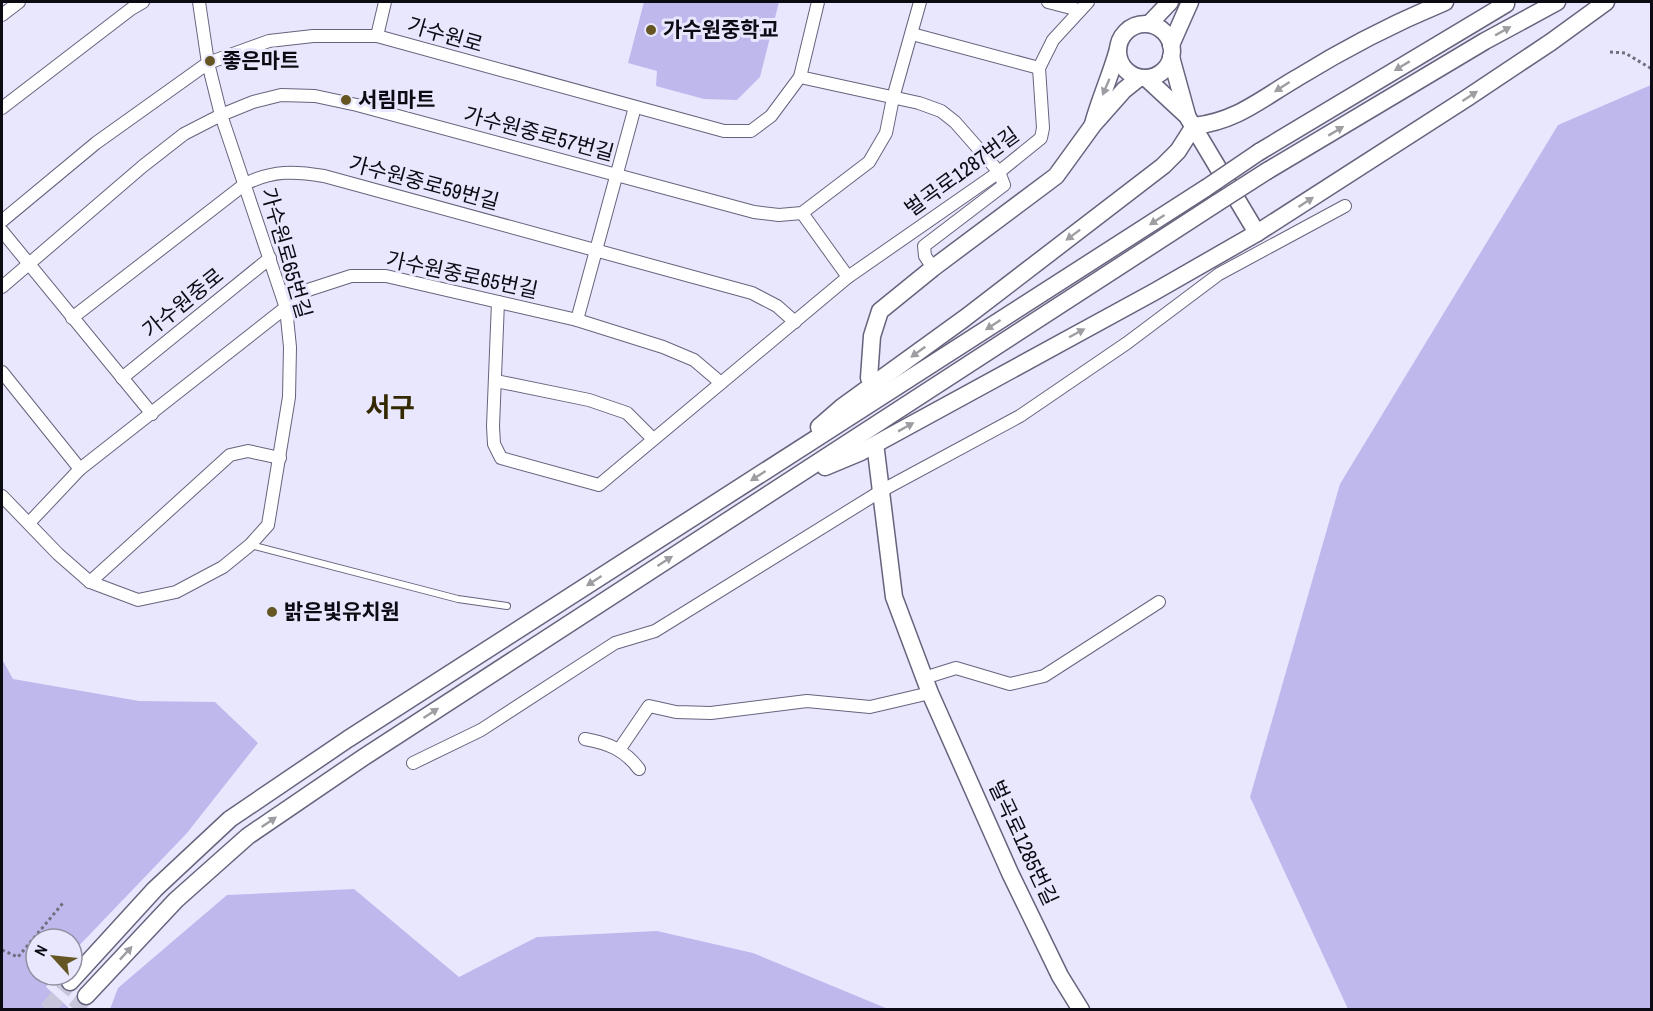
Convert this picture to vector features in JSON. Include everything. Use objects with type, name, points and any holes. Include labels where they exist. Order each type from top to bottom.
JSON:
[{"type":"main road","points":[[1149,24],[1170,2]]},
{"type":"main road","points":[[869,378],[872,336],[880,311],[933,268],[1056,176],[1093,125],[1124,90],[1143,78],[1153,77],[1165,70],[1190,2]]},
{"type":"main road","points":[[1118,48],[1121,64],[1125,70],[1143,78],[1190,121],[1225,120],[1260,102],[1297,77],[1395,24],[1445,2]]},
{"type":"main road","points":[[86,996],[176,900],[248,836],[364,757],[1267,171],[1485,41],[1557,2]]},
{"type":"main road","points":[[777,489],[861,452],[1257,233],[1467,98],[1606,2]]},
{"type":"main road","points":[[84,966],[155,889],[230,819],[348,739],[1259,152],[1508,3]]},
{"type":"main road","points":[[1093,125],[1125,32],[1141,24],[1149,24],[1163,31],[1171,51],[1190,121],[1257,233]]},
{"type":"main road","points":[[781,461],[842,406],[965,318],[1163,166],[1178,151],[1190,121]]},
{"type":"main road","name":"벌곡로1285번길","points":[[876,451],[894,597],[927,685],[1010,873],[1060,976],[1081,1010]]},
{"type":"street","points":[[2,15],[19,2]]},
{"type":"street","points":[[2,108],[143,2]]},
{"type":"street","points":[[199,2],[208,63]]},
{"type":"street","points":[[377,36],[385,2]]},
{"type":"street","name":"가수원로","points":[[2,221],[96,143],[208,63],[269,41],[313,36],[377,36],[724,131],[751,130],[771,116],[800,77],[818,2]]},
{"type":"street","points":[[848,277],[802,213],[869,162],[886,133],[893,98],[920,2]]},
{"type":"street","points":[[1048,2],[1084,6]]},
{"type":"street","points":[[912,34],[1039,68],[1053,40],[1084,6]]},
{"type":"street","name":"가수원로65번길","points":[[2,496],[58,554],[90,582],[138,600],[176,592],[223,567],[250,545],[268,525],[289,397],[290,347],[286,308],[221,115],[208,63]]},
{"type":"street","name":"벌곡로1287번길","points":[[498,302],[494,444],[501,458],[599,485],[848,277],[999,172],[1041,138],[1043,128],[1039,68]]},
{"type":"street","points":[[800,77],[918,103],[941,111],[955,122],[999,172],[1004,185],[924,246],[925,256],[933,268]]},
{"type":"street","name":"가수원중로57번길","points":[[2,287],[143,166],[184,135],[221,115],[253,102],[281,95],[315,96],[357,105],[754,212],[779,215],[802,213]]},
{"type":"street","points":[[578,320],[635,107]]},
{"type":"street","name":"가수원중로59번길","points":[[72,318],[245,184],[275,173],[297,171],[324,176],[752,293],[777,306],[795,322]]},
{"type":"street","points":[[413,763],[482,730],[615,643],[655,631],[881,491],[1020,416],[1127,343],[1219,274],[1345,206]]},
{"type":"street","points":[[2,231],[152,414],[80,469],[29,523]]},
{"type":"street","name":"가수원중로","points":[[122,378],[270,258]]},
{"type":"street","name":"가수원중로65번길","points":[[152,414],[308,291],[351,276],[386,276],[578,320],[663,347],[694,360],[721,383]]},
{"type":"street","points":[[2,372],[80,469]]},
{"type":"street","points":[[496,381],[589,400],[627,413],[653,439]]},
{"type":"street","points":[[90,582],[230,455],[248,451],[280,458]]},
{"type":"street","points":[[619,750],[649,706],[676,712],[711,713],[807,701],[870,707],[927,685],[956,668],[1010,684],[1044,676],[1160,602]]},
{"type":"street","points":[[585,739],[619,750],[630,757],[639,769]]},
{"type":"lane","points":[[250,545],[458,599],[507,606]]},
{"type":"path","points":[[1610,52],[1625,53],[1652,69]]},
{"type":"path","points":[[2,950],[18,957],[63,903]]},
{"type":"shaded area","points":[[644,2],[779,2],[760,77],[737,100],[704,99],[656,86],[657,71],[628,63]]},
{"type":"shaded area","points":[[1651,85],[1651,1009],[1348,1009],[1250,797],[1340,484],[1558,125]]},
{"type":"shaded area","points":[[2,659],[13,679],[139,701],[215,702],[258,743],[187,833],[84,940],[84,927],[24,927],[24,987],[46,987],[70,1009],[2,1009]]},
{"type":"shaded area","points":[[354,889],[459,977],[537,937],[657,931],[753,953],[888,1009],[110,1009],[118,988],[227,895]]},
{"type":"tunnel","points":[[47,1010],[66,987]]},
{"type":"tunnel","points":[[75,1010],[86,996]]},
{"type":"place","name":"가수원중학교","points":[[651,30]]},
{"type":"place","name":"좋은마트","points":[[210,61]]},
{"type":"place","name":"서림마트","points":[[346,100]]},
{"type":"place","name":"밝은빛유치원","points":[[272,612]]},
{"type":"district","name":"서구","points":[[390,408]]}]
